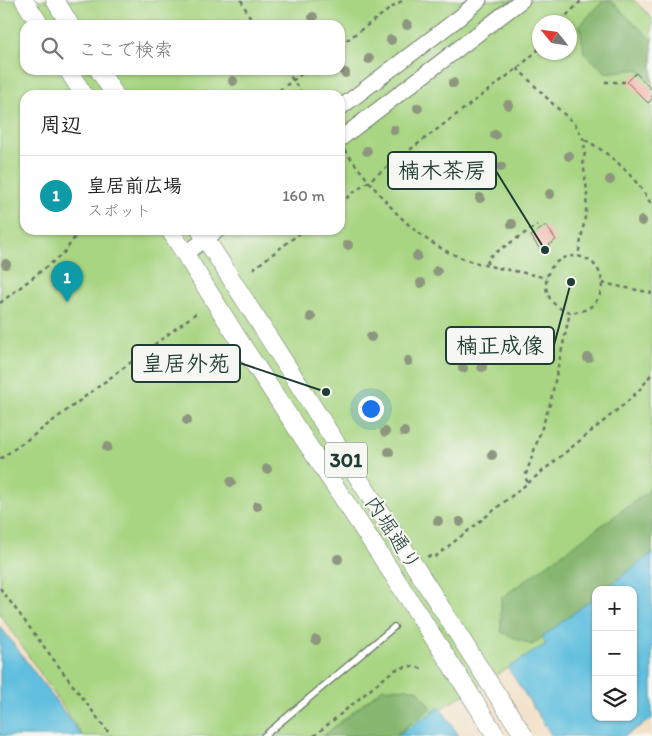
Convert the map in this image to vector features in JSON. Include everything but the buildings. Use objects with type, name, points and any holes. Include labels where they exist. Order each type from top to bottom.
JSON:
[{"type":"main road","points":[[24,0],[37,20]]},
{"type":"main road","points":[[55,0],[67,20]]},
{"type":"main road","points":[[345,104],[460,17],[479,0]]},
{"type":"main road","points":[[345,141],[522,0]]},
{"type":"main road","points":[[71,75],[81,90]]},
{"type":"main road","points":[[102,75],[112,90]]},
{"type":"main road","name":"内堀通り","points":[[174,235],[242,345],[385,562],[496,736]]},
{"type":"main road","points":[[185,254],[206,235]]},
{"type":"main road","name":"内堀通り","points":[[209,235],[524,736]]},
{"type":"lane","points":[[264,736],[394,627]]},
{"type":"path","points":[[241,0],[251,20]]},
{"type":"path","points":[[345,41],[404,0]]},
{"type":"path","points":[[567,15],[582,0]]},
{"type":"path","points":[[345,199],[532,55]]},
{"type":"path","points":[[517,68],[554,106],[575,124],[584,140],[585,153],[583,162],[587,191],[586,212],[578,256]]},
{"type":"path","points":[[290,75],[300,90]]},
{"type":"path","points":[[280,90],[300,75]]},
{"type":"path","points":[[605,82],[627,82]]},
{"type":"path","points":[[584,140],[602,149],[613,158],[634,181],[652,206]]},
{"type":"path","points":[[345,149],[392,210],[424,238],[458,256],[546,278]]},
{"type":"path","points":[[487,264],[489,257],[537,225]]},
{"type":"path","points":[[0,303],[62,254],[76,235]]},
{"type":"path","points":[[253,269],[297,235]]},
{"type":"path","points":[[568,256],[587,258],[597,267],[602,283],[601,292],[594,304],[583,310],[570,312],[557,307],[552,302],[546,291],[546,278],[556,261],[568,256]]},
{"type":"path","points":[[602,283],[652,293]]},
{"type":"path","points":[[0,459],[199,312]]},
{"type":"path","points":[[528,483],[526,477],[550,404],[570,312]]},
{"type":"path","points":[[426,556],[435,557],[528,483],[627,402],[642,387],[652,373]]},
{"type":"path","points":[[0,588],[110,736]]},
{"type":"path","points":[[314,736],[394,670],[410,666],[424,669]]},
{"type":"green space","points":[[0,0],[634,0],[652,18],[652,553],[602,586],[592,586],[592,593],[542,637],[547,644],[396,736],[83,736],[0,614]]},
{"type":"green space","points":[[604,0],[610,0],[652,40],[652,83],[638,69],[607,73],[584,53],[580,25]]},
{"type":"green space","points":[[652,476],[652,554],[610,586],[592,586],[592,600],[532,645],[501,632],[501,598],[649,491]]},
{"type":"green space","points":[[383,688],[417,689],[431,708],[395,736],[323,736]]},
{"type":"water","points":[[652,553],[652,719],[624,736],[552,736],[508,668],[546,644],[542,637],[592,599],[592,721],[637,721],[637,586],[609,586]]},
{"type":"water","points":[[0,626],[82,736],[0,736]]},
{"type":"water","points":[[440,707],[459,736],[396,736]]},
{"type":"place","name":"楠木茶房","points":[[545,250]]},
{"type":"place","name":"楠正成像","points":[[571,282]]},
{"type":"place","name":"皇居前広場","points":[[67,302]]},
{"type":"place","name":"皇居外苑","points":[[326,392]]}]
